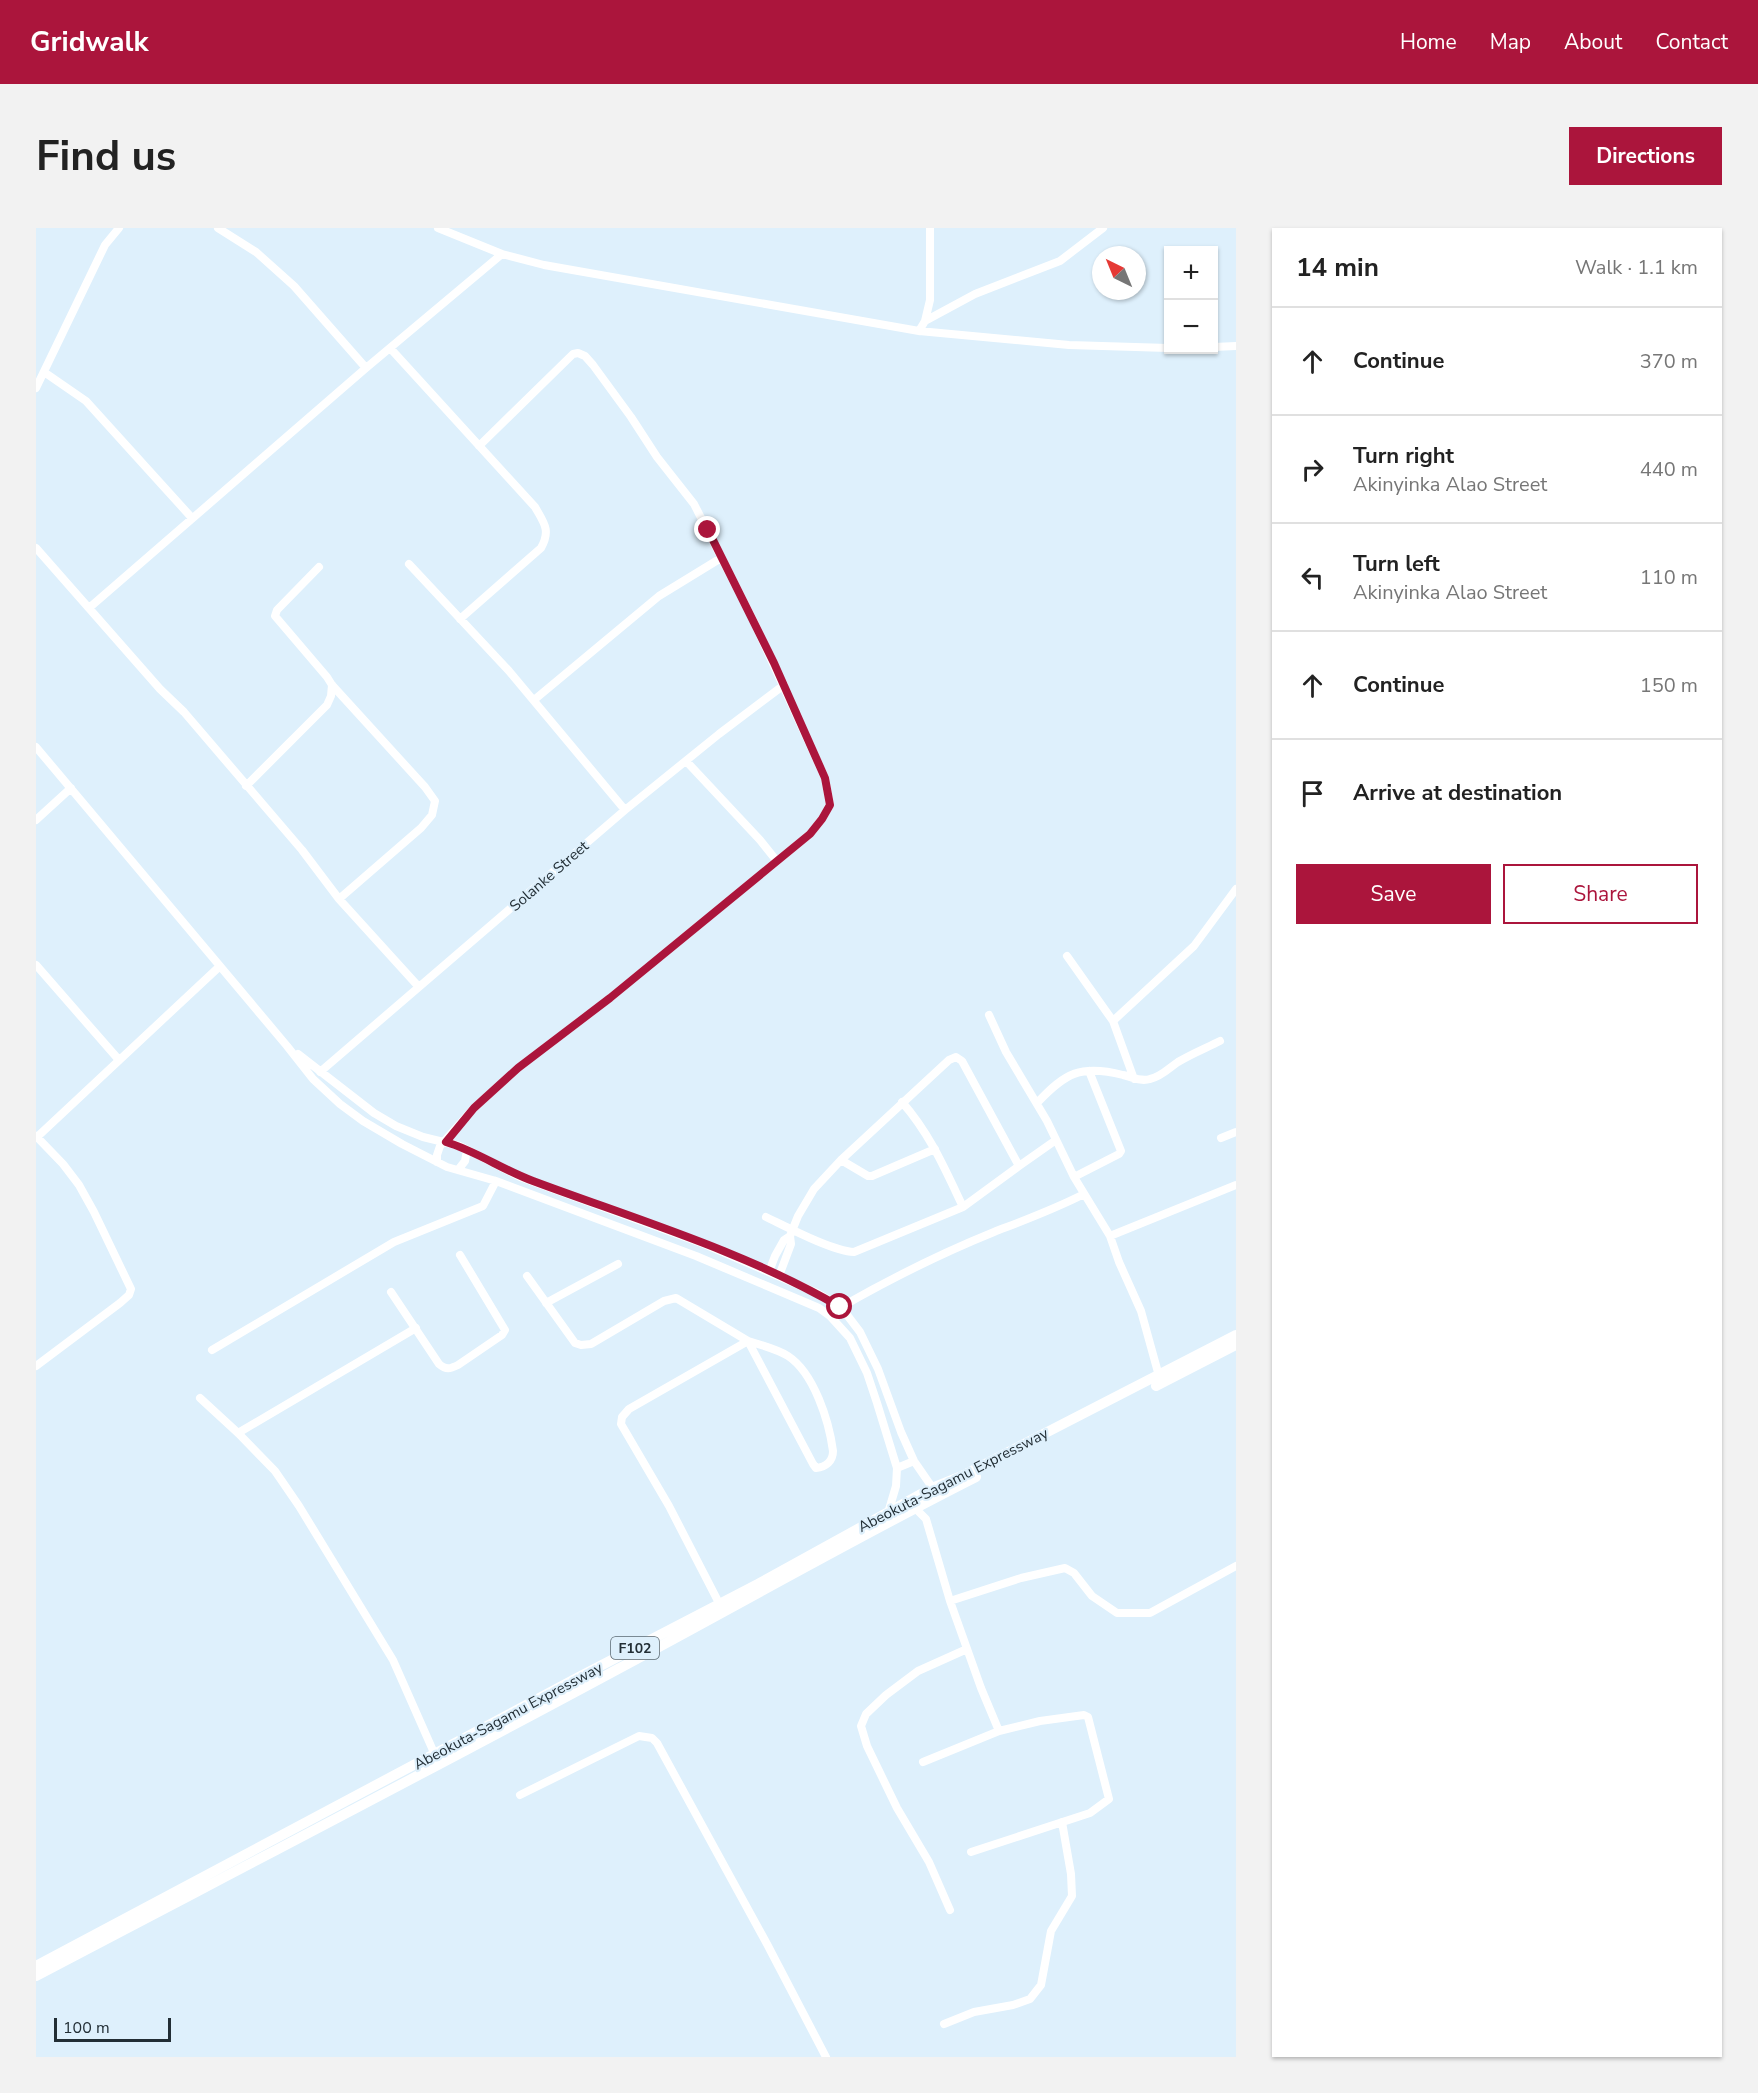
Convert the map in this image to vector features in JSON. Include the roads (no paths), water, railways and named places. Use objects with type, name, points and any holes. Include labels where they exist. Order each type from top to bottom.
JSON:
[{"type":"highway","name":"Abeokuta-Sagamu Expressway","points":[[36,1966],[962,1476],[1236,1335]]},
{"type":"highway","name":"Abeokuta-Sagamu Expressway","points":[[36,1976],[627,1665],[886,1518],[915,1508],[936,1491],[1236,1345]]},
{"type":"street","points":[[36,388],[105,244],[119,228]]},
{"type":"street","points":[[218,228],[256,252],[294,286],[366,368]]},
{"type":"street","points":[[438,228],[502,254],[555,267],[919,331],[1036,342],[1164,348]]},
{"type":"street","points":[[919,331],[926,321],[930,300],[930,228]]},
{"type":"street","points":[[926,321],[975,294],[1060,261],[1103,228]]},
{"type":"street","points":[[89,608],[366,368],[502,254]]},
{"type":"street","points":[[1218,347],[1236,346]]},
{"type":"street","points":[[390,348],[535,507],[547,529],[547,538],[533,556],[460,619]]},
{"type":"street","points":[[436,1162],[438,1150],[474,1108],[518,1068],[610,998],[810,834],[830,805],[825,778],[783,685],[694,504],[657,457],[608,383],[585,356],[578,353],[573,354],[479,446]]},
{"type":"street","points":[[44,372],[86,401],[192,518]]},
{"type":"street","points":[[36,548],[160,689],[184,712],[302,850],[339,899],[418,986]]},
{"type":"street","points":[[534,700],[659,596],[721,558]]},
{"type":"street","points":[[409,564],[534,700],[625,810]]},
{"type":"street","points":[[319,567],[277,610],[275,616],[332,685],[435,801],[432,815],[421,828],[339,899]]},
{"type":"street","points":[[246,786],[327,705],[332,685]]},
{"type":"street","name":"Solanke Street","points":[[320,1072],[625,810],[783,685]]},
{"type":"street","points":[[36,747],[313,1079],[340,1104],[373,1127],[436,1162],[496,1181],[696,1256],[819,1308],[830,1316],[850,1338],[867,1373],[897,1468],[896,1486],[886,1518]]},
{"type":"street","points":[[687,762],[776,860]]},
{"type":"street","points":[[36,820],[71,788]]},
{"type":"street","points":[[1113,1021],[1194,946],[1236,889]]},
{"type":"street","points":[[1067,956],[1113,1021],[1134,1079]]},
{"type":"street","points":[[36,964],[119,1060]]},
{"type":"street","points":[[36,1366],[120,1303],[129,1295],[131,1289],[79,1185],[37,1136],[220,966]]},
{"type":"street","points":[[989,1015],[1006,1052],[1037,1103],[1074,1178],[1110,1236],[1141,1311],[1159,1376]]},
{"type":"street","points":[[1037,1103],[1071,1073],[1089,1071],[1112,1073],[1148,1080],[1158,1077],[1179,1062],[1220,1041]]},
{"type":"street","points":[[287,1046],[374,1113],[396,1126],[467,1150],[520,1177],[704,1244],[817,1293],[840,1307],[860,1332],[878,1369],[914,1461],[936,1491]]},
{"type":"street","points":[[779,1276],[791,1244],[791,1233],[814,1189],[841,1160],[949,1060],[956,1057],[962,1061],[1020,1166]]},
{"type":"street","points":[[1074,1178],[1121,1151],[1089,1071]]},
{"type":"street","points":[[902,1102],[920,1122],[963,1207]]},
{"type":"street","points":[[1221,1137],[1236,1132]]},
{"type":"street","points":[[766,1217],[791,1233],[844,1251],[854,1252],[963,1207],[1056,1140]]},
{"type":"street","points":[[841,1160],[868,1176],[873,1176],[935,1149]]},
{"type":"street","points":[[458,1170],[465,1161],[467,1150]]},
{"type":"street","points":[[212,1350],[394,1242],[483,1206],[496,1181]]},
{"type":"street","points":[[1110,1236],[1236,1185]]},
{"type":"street","points":[[840,1307],[937,1257],[1052,1210],[1084,1194]]},
{"type":"street","points":[[769,1272],[784,1240],[791,1233]]},
{"type":"street","points":[[391,1292],[439,1364],[443,1368],[450,1369],[502,1335],[505,1330],[460,1255]]},
{"type":"street","points":[[546,1303],[618,1264]]},
{"type":"street","points":[[527,1276],[575,1342],[581,1345],[591,1344],[664,1301],[676,1298],[748,1341],[785,1354],[794,1360],[818,1396],[832,1441],[833,1458],[830,1462],[820,1468],[816,1468],[813,1464],[748,1341]]},
{"type":"street","points":[[238,1433],[416,1328]]},
{"type":"street","points":[[720,1604],[669,1506],[621,1424],[622,1417],[629,1409],[748,1341]]},
{"type":"street","points":[[200,1398],[275,1471],[300,1506],[393,1660],[435,1755]]},
{"type":"street","points":[[888,1437],[901,1432]]},
{"type":"street","points":[[897,1468],[914,1461]]},
{"type":"street","points":[[915,1508],[926,1519],[950,1602],[999,1731]]},
{"type":"street","points":[[950,1602],[1021,1578],[1065,1568],[1074,1573],[1092,1596],[1117,1612],[1150,1613],[1236,1566]]},
{"type":"street","points":[[950,1910],[929,1862],[897,1808],[867,1746],[861,1726],[866,1714],[886,1695],[918,1671],[967,1649]]},
{"type":"street","points":[[923,1762],[999,1731],[1040,1721],[1084,1714],[1088,1716],[1109,1799],[1090,1813],[971,1852]]},
{"type":"street","points":[[520,1795],[639,1736],[652,1738],[657,1743],[730,1876],[826,2057]]},
{"type":"street","points":[[944,2024],[974,2012],[1013,2005],[1030,1998],[1041,1985],[1051,1931],[1072,1896],[1071,1874],[1062,1822]]}]
